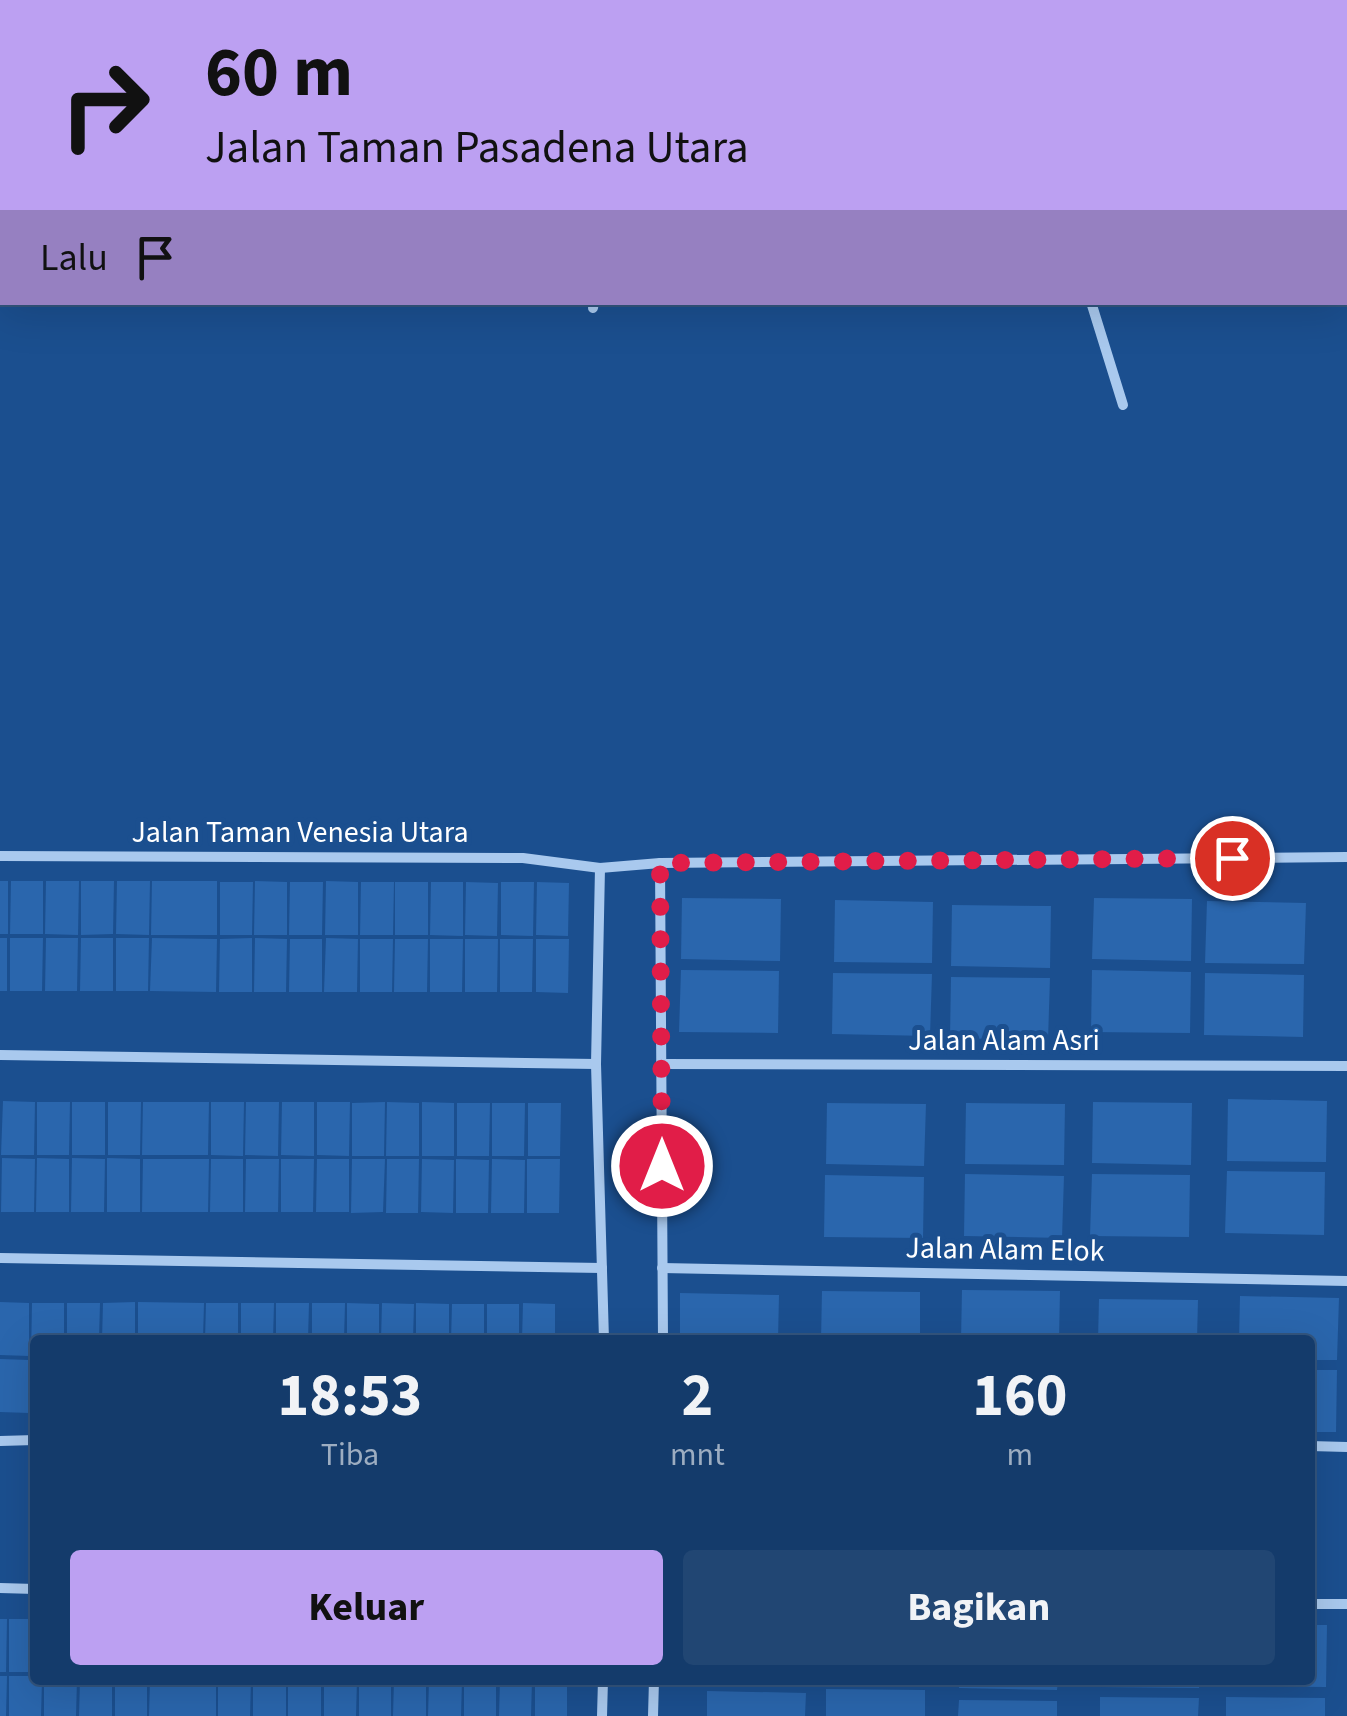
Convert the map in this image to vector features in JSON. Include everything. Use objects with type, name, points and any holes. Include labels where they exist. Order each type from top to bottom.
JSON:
[{"type":"street","points":[[1093,305],[1123,405]]},
{"type":"street","name":"Jalan Taman Venesia Utara","points":[[0,856],[523,858],[600,868],[660,863],[1347,856]]},
{"type":"street","points":[[660,863],[663,1335]]},
{"type":"street","points":[[600,868],[596,1064],[604,1335]]},
{"type":"street","points":[[0,1055],[596,1064]]},
{"type":"street","name":"Jalan Alam Asri","points":[[661,1064],[1347,1066]]},
{"type":"street","points":[[0,1258],[602,1268]]},
{"type":"street","name":"Jalan Alam Elok","points":[[662,1268],[1347,1281]]},
{"type":"street","points":[[0,1441],[30,1440]]},
{"type":"street","points":[[1315,1446],[1347,1447]]},
{"type":"street","points":[[0,1588],[30,1589]]},
{"type":"street","points":[[1315,1604],[1347,1604]]},
{"type":"street","points":[[602,1716],[603,1685]]},
{"type":"street","points":[[654,1685],[654,1716]]},
{"type":"building","points":[[0,881],[8,881],[8,934],[0,934]]},
{"type":"building","points":[[11,881],[43,881],[43,934],[10,934]]},
{"type":"building","points":[[46,881],[79,881],[78,935],[45,934]]},
{"type":"building","points":[[81,881],[114,881],[113,934],[81,935]]},
{"type":"building","points":[[117,881],[150,881],[149,935],[116,934]]},
{"type":"building","points":[[152,881],[217,881],[217,935],[151,935]]},
{"type":"building","points":[[255,881],[287,882],[287,935],[254,935]]},
{"type":"building","points":[[326,881],[358,882],[358,935],[325,935]]},
{"type":"building","points":[[220,882],[253,882],[252,935],[220,935]]},
{"type":"building","points":[[290,882],[323,882],[322,935],[289,935]]},
{"type":"building","points":[[361,882],[394,882],[393,935],[360,935]]},
{"type":"building","points":[[395,882],[428,882],[428,935],[395,935]]},
{"type":"building","points":[[431,882],[463,882],[463,936],[430,935]]},
{"type":"building","points":[[466,882],[498,883],[497,936],[465,935]]},
{"type":"building","points":[[501,882],[534,882],[533,936],[501,935]]},
{"type":"building","points":[[537,882],[569,883],[568,936],[536,935]]},
{"type":"building","points":[[682,898],[781,899],[780,961],[681,959]]},
{"type":"building","points":[[1094,898],[1192,899],[1191,961],[1092,959]]},
{"type":"building","points":[[835,900],[933,902],[932,963],[834,962]]},
{"type":"building","points":[[1207,901],[1306,903],[1304,964],[1205,963]]},
{"type":"building","points":[[952,905],[1051,906],[1050,968],[951,966]]},
{"type":"building","points":[[0,938],[7,938],[7,991],[0,991]]},
{"type":"building","points":[[10,938],[43,938],[42,991],[10,991]]},
{"type":"building","points":[[46,938],[78,938],[77,991],[45,991]]},
{"type":"building","points":[[81,938],[113,938],[113,991],[80,991]]},
{"type":"building","points":[[116,938],[149,938],[148,991],[116,991]]},
{"type":"building","points":[[152,938],[217,939],[216,992],[150,991]]},
{"type":"building","points":[[252,938],[252,992],[219,992],[220,939]]},
{"type":"building","points":[[255,938],[287,939],[286,992],[254,992]]},
{"type":"building","points":[[326,938],[358,939],[357,992],[324,992]]},
{"type":"building","points":[[290,939],[322,939],[322,992],[289,992]]},
{"type":"building","points":[[360,939],[393,939],[392,992],[360,992]]},
{"type":"building","points":[[395,939],[428,939],[427,992],[394,992]]},
{"type":"building","points":[[430,939],[463,939],[462,992],[430,992]]},
{"type":"building","points":[[465,939],[498,939],[497,992],[465,992]]},
{"type":"building","points":[[500,939],[533,939],[532,992],[500,992]]},
{"type":"building","points":[[536,939],[569,939],[568,993],[536,992]]},
{"type":"building","points":[[681,970],[779,971],[778,1033],[679,1032]]},
{"type":"building","points":[[1092,970],[1191,972],[1190,1033],[1091,1032]]},
{"type":"building","points":[[833,973],[932,974],[930,1036],[832,1034]]},
{"type":"building","points":[[1205,973],[1304,975],[1303,1037],[1204,1035]]},
{"type":"building","points":[[951,977],[1050,978],[1048,1040],[950,1038]]},
{"type":"building","points":[[1228,1099],[1327,1101],[1326,1162],[1227,1161]]},
{"type":"building","points":[[3,1101],[35,1102],[34,1155],[1,1155]]},
{"type":"building","points":[[37,1102],[70,1102],[69,1155],[37,1155]]},
{"type":"building","points":[[72,1102],[105,1102],[105,1155],[72,1155]]},
{"type":"building","points":[[108,1102],[141,1102],[140,1155],[108,1155]]},
{"type":"building","points":[[143,1102],[209,1102],[208,1155],[142,1155]]},
{"type":"building","points":[[211,1102],[244,1102],[243,1156],[211,1155]]},
{"type":"building","points":[[246,1102],[279,1102],[278,1156],[245,1155]]},
{"type":"building","points":[[282,1102],[314,1102],[314,1156],[281,1155]]},
{"type":"building","points":[[317,1102],[350,1102],[349,1156],[317,1155]]},
{"type":"building","points":[[385,1102],[384,1156],[352,1156],[352,1103]]},
{"type":"building","points":[[387,1102],[419,1103],[419,1156],[386,1156]]},
{"type":"building","points":[[422,1102],[454,1103],[454,1156],[422,1156]]},
{"type":"building","points":[[1093,1102],[1192,1103],[1191,1165],[1092,1163]]},
{"type":"building","points":[[457,1103],[490,1103],[489,1156],[457,1156]]},
{"type":"building","points":[[492,1103],[525,1103],[524,1156],[492,1156]]},
{"type":"building","points":[[528,1103],[561,1103],[560,1156],[528,1156]]},
{"type":"building","points":[[827,1103],[926,1104],[924,1166],[826,1164]]},
{"type":"building","points":[[966,1103],[1065,1104],[1064,1165],[965,1164]]},
{"type":"building","points":[[2,1158],[35,1159],[34,1212],[1,1212]]},
{"type":"building","points":[[37,1158],[69,1159],[69,1212],[36,1212]]},
{"type":"building","points":[[72,1158],[105,1159],[104,1212],[71,1212]]},
{"type":"building","points":[[107,1158],[140,1159],[140,1212],[107,1212]]},
{"type":"building","points":[[143,1159],[209,1159],[208,1212],[142,1212]]},
{"type":"building","points":[[211,1159],[243,1159],[243,1212],[210,1212]]},
{"type":"building","points":[[246,1159],[279,1159],[278,1212],[245,1212]]},
{"type":"building","points":[[281,1159],[314,1159],[313,1212],[281,1212]]},
{"type":"building","points":[[317,1159],[349,1159],[349,1212],[316,1212]]},
{"type":"building","points":[[352,1159],[385,1159],[383,1212],[351,1213]]},
{"type":"building","points":[[387,1159],[419,1159],[418,1213],[386,1213]]},
{"type":"building","points":[[422,1159],[454,1160],[453,1213],[421,1212]]},
{"type":"building","points":[[456,1159],[489,1160],[488,1213],[456,1213]]},
{"type":"building","points":[[492,1159],[525,1160],[524,1213],[491,1213]]},
{"type":"building","points":[[527,1159],[560,1159],[559,1213],[527,1213]]},
{"type":"building","points":[[1227,1171],[1325,1172],[1324,1235],[1225,1233]]},
{"type":"building","points":[[965,1174],[1064,1176],[1062,1238],[964,1236]]},
{"type":"building","points":[[1092,1174],[1190,1175],[1189,1237],[1090,1236]]},
{"type":"building","points":[[825,1175],[924,1177],[923,1238],[824,1237]]},
{"type":"building","points":[[962,1290],[1060,1291],[1059,1335],[961,1335]]},
{"type":"building","points":[[822,1291],[920,1292],[920,1335],[821,1335]]},
{"type":"building","points":[[680,1293],[779,1295],[778,1335],[680,1335]]},
{"type":"building","points":[[1240,1296],[1339,1298],[1337,1360],[1315,1360],[1315,1335],[1239,1335]]},
{"type":"building","points":[[1099,1299],[1198,1300],[1197,1335],[1098,1335]]},
{"type":"building","points":[[0,1302],[29,1303],[29,1356],[0,1355]]},
{"type":"building","points":[[135,1302],[135,1335],[102,1335],[103,1303]]},
{"type":"building","points":[[138,1302],[204,1303],[203,1335],[138,1335]]},
{"type":"building","points":[[32,1303],[64,1303],[64,1335],[31,1335]]},
{"type":"building","points":[[67,1303],[100,1303],[99,1335],[67,1335]]},
{"type":"building","points":[[206,1303],[238,1303],[238,1335],[205,1335]]},
{"type":"building","points":[[241,1303],[274,1303],[273,1335],[241,1335]]},
{"type":"building","points":[[276,1303],[309,1303],[308,1335],[276,1335]]},
{"type":"building","points":[[312,1303],[345,1303],[344,1335],[312,1335]]},
{"type":"building","points":[[347,1303],[379,1304],[379,1335],[347,1335]]},
{"type":"building","points":[[382,1303],[414,1304],[413,1335],[381,1335]]},
{"type":"building","points":[[416,1303],[449,1304],[449,1335],[416,1335]]},
{"type":"building","points":[[523,1303],[555,1304],[555,1335],[522,1335]]},
{"type":"building","points":[[452,1304],[484,1304],[484,1335],[451,1335]]},
{"type":"building","points":[[487,1304],[519,1304],[519,1335],[487,1335]]},
{"type":"building","points":[[0,1359],[29,1360],[29,1413],[0,1412]]},
{"type":"building","points":[[1315,1370],[1337,1370],[1336,1432],[1315,1432]]},
{"type":"building","points":[[0,1619],[7,1619],[6,1672],[0,1672]]},
{"type":"building","points":[[9,1619],[30,1619],[30,1672],[9,1672]]},
{"type":"building","points":[[1315,1625],[1327,1625],[1326,1687],[1227,1686],[1315,1685]]},
{"type":"building","points":[[0,1676],[7,1676],[6,1716],[0,1716]]},
{"type":"building","points":[[9,1676],[30,1676],[30,1685],[42,1685],[41,1716],[9,1716]]},
{"type":"building","points":[[44,1685],[77,1685],[76,1716],[44,1716]]},
{"type":"building","points":[[80,1685],[112,1685],[112,1716],[79,1716]]},
{"type":"building","points":[[115,1685],[147,1685],[147,1716],[115,1716]]},
{"type":"building","points":[[150,1685],[216,1685],[216,1716],[149,1716]]},
{"type":"building","points":[[218,1685],[251,1685],[250,1716],[218,1716]]},
{"type":"building","points":[[253,1685],[286,1685],[286,1716],[253,1716]]},
{"type":"building","points":[[288,1685],[321,1685],[321,1716],[288,1716]]},
{"type":"building","points":[[324,1685],[357,1685],[356,1716],[324,1716]]},
{"type":"building","points":[[359,1685],[391,1685],[391,1716],[359,1716]]},
{"type":"building","points":[[394,1685],[426,1685],[426,1716],[393,1716]]},
{"type":"building","points":[[429,1685],[462,1685],[461,1716],[428,1716]]},
{"type":"building","points":[[464,1685],[496,1685],[496,1716],[464,1716]]},
{"type":"building","points":[[500,1685],[532,1685],[531,1716],[499,1716]]},
{"type":"building","points":[[535,1685],[567,1685],[567,1716],[535,1716]]},
{"type":"building","points":[[959,1685],[1058,1685],[1057,1690]]},
{"type":"building","points":[[1100,1685],[1199,1685],[1199,1688]]},
{"type":"building","points":[[826,1689],[925,1690],[925,1716],[826,1716]]},
{"type":"building","points":[[707,1691],[806,1693],[805,1716],[707,1716]]},
{"type":"building","points":[[1100,1697],[1199,1698],[1198,1716],[1100,1716]]},
{"type":"building","points":[[1226,1697],[1325,1698],[1325,1716],[1226,1716]]},
{"type":"building","points":[[959,1700],[1057,1701],[1057,1716],[958,1716]]},
{"type":"route","points":[[662,1166],[660,863],[1232,858]]}]
